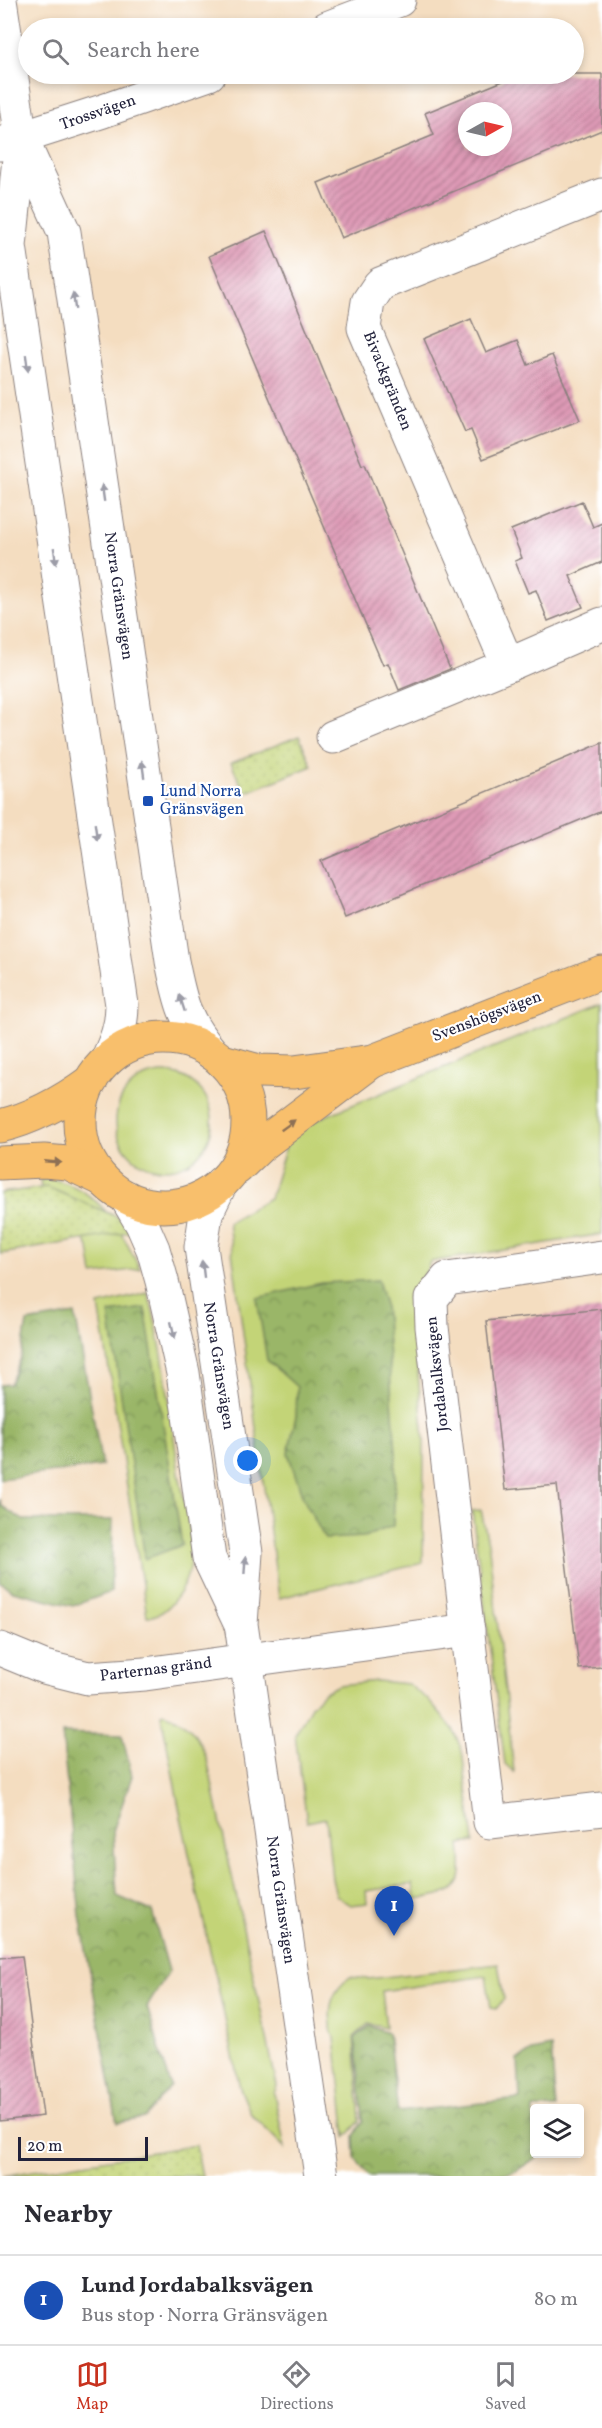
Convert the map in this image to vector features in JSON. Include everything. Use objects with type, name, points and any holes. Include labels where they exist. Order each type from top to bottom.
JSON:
[{"type":"main road","name":"Svenshögsvägen","points":[[0,1126],[47,1109],[69,1097],[132,1044],[160,1038],[188,1042],[217,1057],[259,1071],[294,1072],[373,1061],[602,972]]},
{"type":"main road","points":[[217,1057],[239,1084],[248,1113],[246,1139],[240,1157],[224,1180]]},
{"type":"main road","name":"Svenshögsvägen","points":[[0,1163],[44,1161],[68,1163],[114,1188],[153,1205],[178,1205],[206,1195],[260,1146],[373,1061]]},
{"type":"main road","points":[[99,1070],[83,1098],[80,1132],[89,1160],[114,1188]]},
{"type":"street","name":"Norra Gränsvägen","points":[[0,0],[11,142],[10,246],[122,1005],[122,1020],[117,1038],[99,1070]]},
{"type":"street","points":[[353,18],[399,0]]},
{"type":"street","name":"Trossvägen","points":[[11,142],[180,84]]},
{"type":"street","name":"Norra Gränsvägen","points":[[11,142],[64,232],[172,961],[180,999],[187,1018],[194,1032],[217,1057]]},
{"type":"street","name":"Bivackgränden","points":[[508,665],[364,328],[368,302],[380,284],[602,195]]},
{"type":"street","points":[[333,737],[602,624]]},
{"type":"street","name":"Norra Gränsvägen","points":[[224,1180],[206,1214],[201,1247],[246,1553],[241,1624],[321,2176]]},
{"type":"street","name":"Norra Gränsvägen","points":[[114,1188],[142,1224],[153,1249],[183,1373],[209,1558],[241,1624]]},
{"type":"street","name":"Jordabalksvägen","points":[[602,1257],[447,1279],[431,1299],[432,1327],[490,1822],[602,1809]]},
{"type":"street","points":[[246,1659],[468,1630]]},
{"type":"street","name":"Parternas gränd","points":[[0,1649],[44,1667],[88,1678],[145,1674],[246,1659]]},
{"type":"green space","points":[[299,736],[312,766],[245,793],[231,763]]},
{"type":"green space","points":[[602,1003],[602,1234],[430,1262],[412,1307],[424,1440],[423,1563],[279,1598],[228,1222],[270,1198],[291,1130]]},
{"type":"green space","points":[[164,1073],[182,1077],[198,1087],[208,1103],[212,1121],[208,1139],[198,1155],[182,1165],[164,1169],[146,1165],[130,1155],[120,1139],[116,1121],[120,1103],[130,1087],[146,1077]]},
{"type":"green space","points":[[52,1179],[69,1184],[96,1201],[116,1225],[140,1269],[93,1275],[89,1248],[84,1238],[42,1197],[40,1180]]},
{"type":"green space","points":[[47,1187],[146,1229],[0,1254],[0,1193]]},
{"type":"green space","points":[[378,1280],[385,1305],[396,1453],[393,1526],[364,1537],[325,1539],[303,1498],[288,1453],[296,1416],[297,1387],[267,1360],[257,1298],[321,1283]]},
{"type":"green space","points":[[148,1293],[163,1360],[191,1545],[189,1568],[180,1592],[162,1612],[147,1616],[99,1305]]},
{"type":"green space","points":[[145,1308],[182,1545],[145,1559],[109,1313]]},
{"type":"green space","points":[[75,1314],[102,1466],[0,1479],[0,1385],[10,1384],[21,1358],[27,1322]]},
{"type":"green space","points":[[0,1499],[2,1506],[23,1520],[113,1520],[111,1592],[73,1606],[13,1591],[0,1582]]},
{"type":"green space","points":[[481,1510],[489,1548],[514,1772],[505,1764],[472,1511]]},
{"type":"green space","points":[[377,1681],[408,1684],[428,1700],[453,1729],[462,1751],[474,1842],[460,1844],[460,1880],[451,1891],[415,1899],[413,1884],[366,1891],[367,1903],[351,1905],[336,1895],[332,1879],[326,1818],[307,1822],[295,1735],[311,1706],[323,1693],[338,1685]]},
{"type":"green space","points":[[164,1713],[180,1721],[193,1732],[208,1764],[277,2086],[274,2093],[285,2148],[251,2114],[240,2088],[181,1817],[161,1714]]},
{"type":"green space","points":[[62,1733],[122,1735],[132,1776],[113,1831],[117,1896],[152,1911],[169,1971],[147,2007],[171,2086],[144,2118],[117,2123],[80,1916]]},
{"type":"green space","points":[[498,1964],[504,1999],[496,2009],[491,2008],[486,1976],[382,1991],[386,2028],[368,2024],[354,2037],[360,2121],[346,2137],[335,2038],[330,2016],[333,1997],[340,1987],[350,1977],[368,1979]]},
{"type":"green space","points":[[369,2026],[388,2033],[398,2112],[520,2099],[518,2060],[532,2051],[551,2047],[556,2104],[530,2104],[530,2158],[536,2158],[516,2171],[495,2176],[368,2176],[355,2158],[354,2136],[363,2121],[355,2038]]},
{"type":"green space","points":[[196,2145],[202,2176],[2,2176]]},
{"type":"building","points":[[584,74],[602,74],[602,130],[341,238],[318,183],[434,135],[425,113],[496,84],[584,84]]},
{"type":"building","points":[[266,231],[362,465],[365,464],[450,669],[399,690],[388,663],[383,665],[209,256]]},
{"type":"building","points":[[471,319],[486,353],[518,340],[528,365],[552,355],[580,420],[483,459],[471,430],[465,432],[424,339]]},
{"type":"building","points":[[582,501],[593,527],[602,523],[602,562],[570,576],[583,607],[548,621],[536,590],[528,593],[515,561],[522,558],[511,530]]},
{"type":"building","points":[[602,743],[602,811],[345,918],[321,861]]},
{"type":"building","points":[[602,1309],[602,1667],[579,1669],[557,1485],[505,1490],[486,1321]]},
{"type":"building","points":[[22,1956],[43,2116],[0,2121],[0,1958]]},
{"type":"place","name":"Lund Norra Gränsvägen","points":[[148,801]]},
{"type":"place","name":"Lund Jordabalksvägen","points":[[394,1936]]}]
